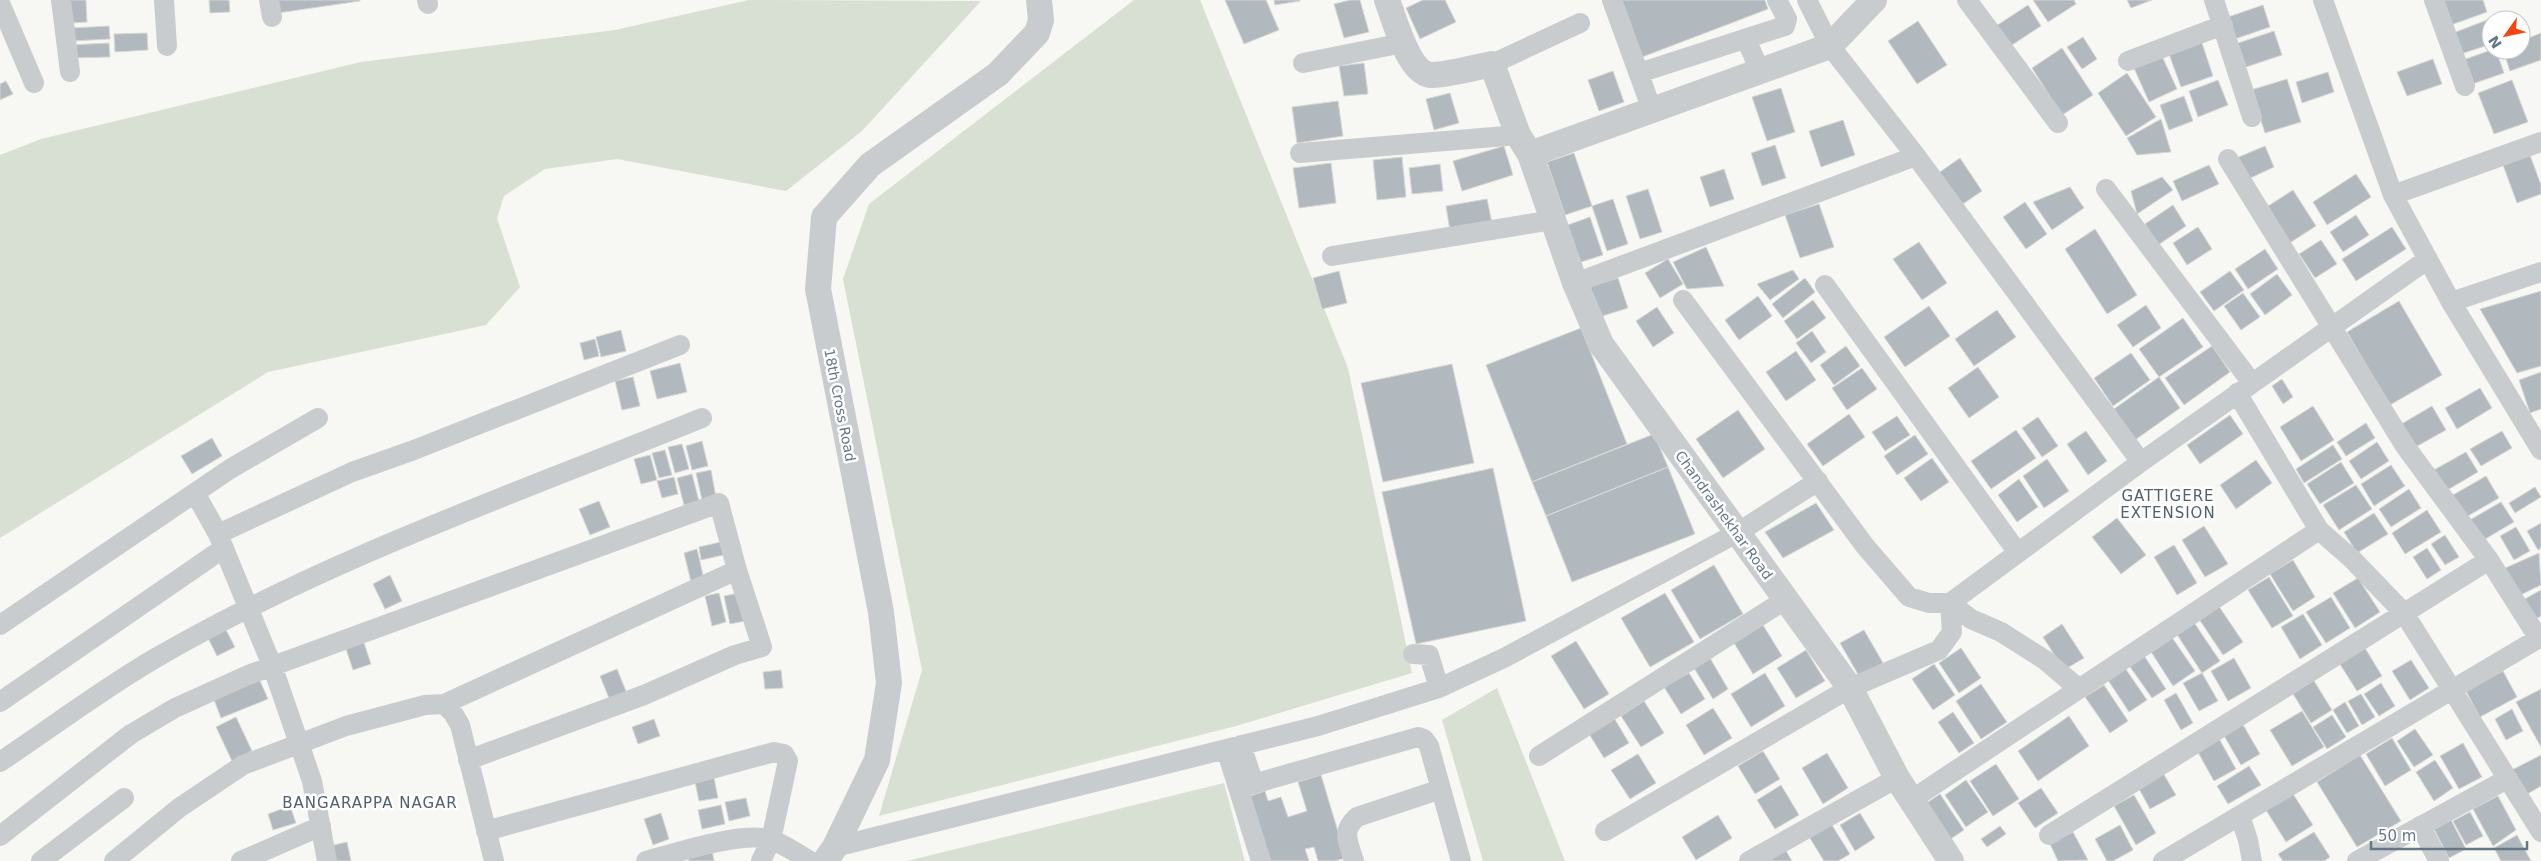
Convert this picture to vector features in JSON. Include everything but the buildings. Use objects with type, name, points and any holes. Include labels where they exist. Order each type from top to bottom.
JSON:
[{"type":"street","points":[[62,0],[70,72]]},
{"type":"street","points":[[164,0],[167,46]]},
{"type":"street","name":"18th Cross Road","points":[[830,854],[877,760],[889,683],[881,612],[818,289],[824,218],[870,165],[998,74],[1037,33],[1041,20],[1039,0]]},
{"type":"street","points":[[1387,0],[1403,43],[1417,68],[1430,75],[1492,64],[1580,23]]},
{"type":"street","points":[[1612,0],[1652,110]]},
{"type":"street","points":[[1300,153],[1524,145],[1652,110],[1830,46],[1874,0]]},
{"type":"street","points":[[1966,0],[2058,123]]},
{"type":"street","points":[[2214,0],[2252,117]]},
{"type":"street","points":[[2322,0],[2393,195],[2451,302],[2533,422],[2541,450]]},
{"type":"street","points":[[2434,0],[2465,86]]},
{"type":"street","points":[[1639,73],[1785,26],[1787,20],[1781,8],[1808,2],[1830,46],[1916,156],[2141,462]]},
{"type":"street","points":[[0,3],[34,83]]},
{"type":"street","points":[[2128,61],[2223,25]]},
{"type":"street","points":[[1746,39],[1760,72]]},
{"type":"street","points":[[1303,63],[1403,43]]},
{"type":"street","name":"Chandrashekhar Road","points":[[1492,64],[1553,220],[1575,283],[1601,344],[1850,688],[1897,778],[1912,800],[1944,859]]},
{"type":"street","points":[[2393,195],[2541,142]]},
{"type":"street","points":[[1575,283],[1916,156]]},
{"type":"street","points":[[2163,861],[2540,638],[2488,560],[2406,446],[2228,158]]},
{"type":"street","points":[[2106,189],[2245,388],[2319,530],[2352,559],[2404,613],[2541,832]]},
{"type":"street","points":[[1332,256],[1553,220]]},
{"type":"street","points":[[1683,300],[1865,546],[1909,597],[1929,603],[1950,603],[2141,462],[2428,259]]},
{"type":"street","points":[[2451,302],[2541,272]]},
{"type":"street","points":[[1825,286],[2018,553]]},
{"type":"street","points":[[0,702],[221,541],[335,479],[680,344]]},
{"type":"street","points":[[0,625],[230,469],[318,418]]},
{"type":"street","points":[[0,762],[153,660],[250,608],[420,530],[702,418]]},
{"type":"street","points":[[830,854],[1318,726],[1439,688],[1502,651],[1737,533],[1818,481]]},
{"type":"street","points":[[196,493],[221,541],[273,668],[312,781],[327,861]]},
{"type":"street","points":[[0,836],[131,734],[175,708],[248,676],[719,503],[737,570],[762,648],[735,655],[644,695],[468,760]]},
{"type":"street","points":[[1912,800],[2078,688],[2319,530]]},
{"type":"street","points":[[2049,835],[2488,560]]},
{"type":"street","points":[[114,861],[179,808],[244,765],[346,726],[425,705],[444,704],[737,570]]},
{"type":"street","points":[[1539,756],[1785,600]]},
{"type":"street","points":[[1950,603],[1971,619],[2001,632],[2045,660],[2078,688]]},
{"type":"street","points":[[1605,831],[1850,688],[1939,650],[1952,632],[1950,603]]},
{"type":"street","points":[[1413,654],[1429,655],[1439,688]]},
{"type":"street","points":[[444,704],[453,713],[460,725],[494,861]]},
{"type":"street","points":[[1246,786],[1418,737],[1424,739],[1429,746],[1461,861]]},
{"type":"street","points":[[1234,747],[1246,786],[1261,861]]},
{"type":"street","points":[[486,831],[774,752],[784,754],[788,761],[771,840],[761,861]]},
{"type":"street","points":[[1750,861],[1897,778]]},
{"type":"street","points":[[2358,861],[2508,779]]},
{"type":"street","points":[[1354,861],[1347,837],[1347,830],[1357,817],[1441,789]]},
{"type":"street","points":[[41,861],[124,798]]},
{"type":"street","points":[[2240,816],[2252,861]]},
{"type":"street","points":[[241,861],[320,826]]},
{"type":"street","points":[[2420,826],[2439,861]]},
{"type":"street","points":[[646,861],[728,841],[749,838],[771,840],[810,861]]},
{"type":"shaded area","points":[[749,0],[981,1],[862,131],[786,191],[617,159],[545,169],[504,196],[497,218],[520,287],[486,325],[268,372],[0,538],[0,155],[41,139],[361,62],[615,30]]},
{"type":"shaded area","points":[[1134,0],[1200,0],[1348,368],[1412,673],[1236,726],[879,816],[922,670],[843,279],[869,204]]},
{"type":"shaded area","points":[[1497,688],[1565,861],[1483,861],[1442,720]]},
{"type":"shaded area","points":[[1224,783],[1245,861],[907,861]]},
{"type":"district","name":"GATTIGERE EXTENSION","points":[[2168,504]]},
{"type":"district","name":"BANGARAPPA NAGAR","points":[[370,803]]}]
